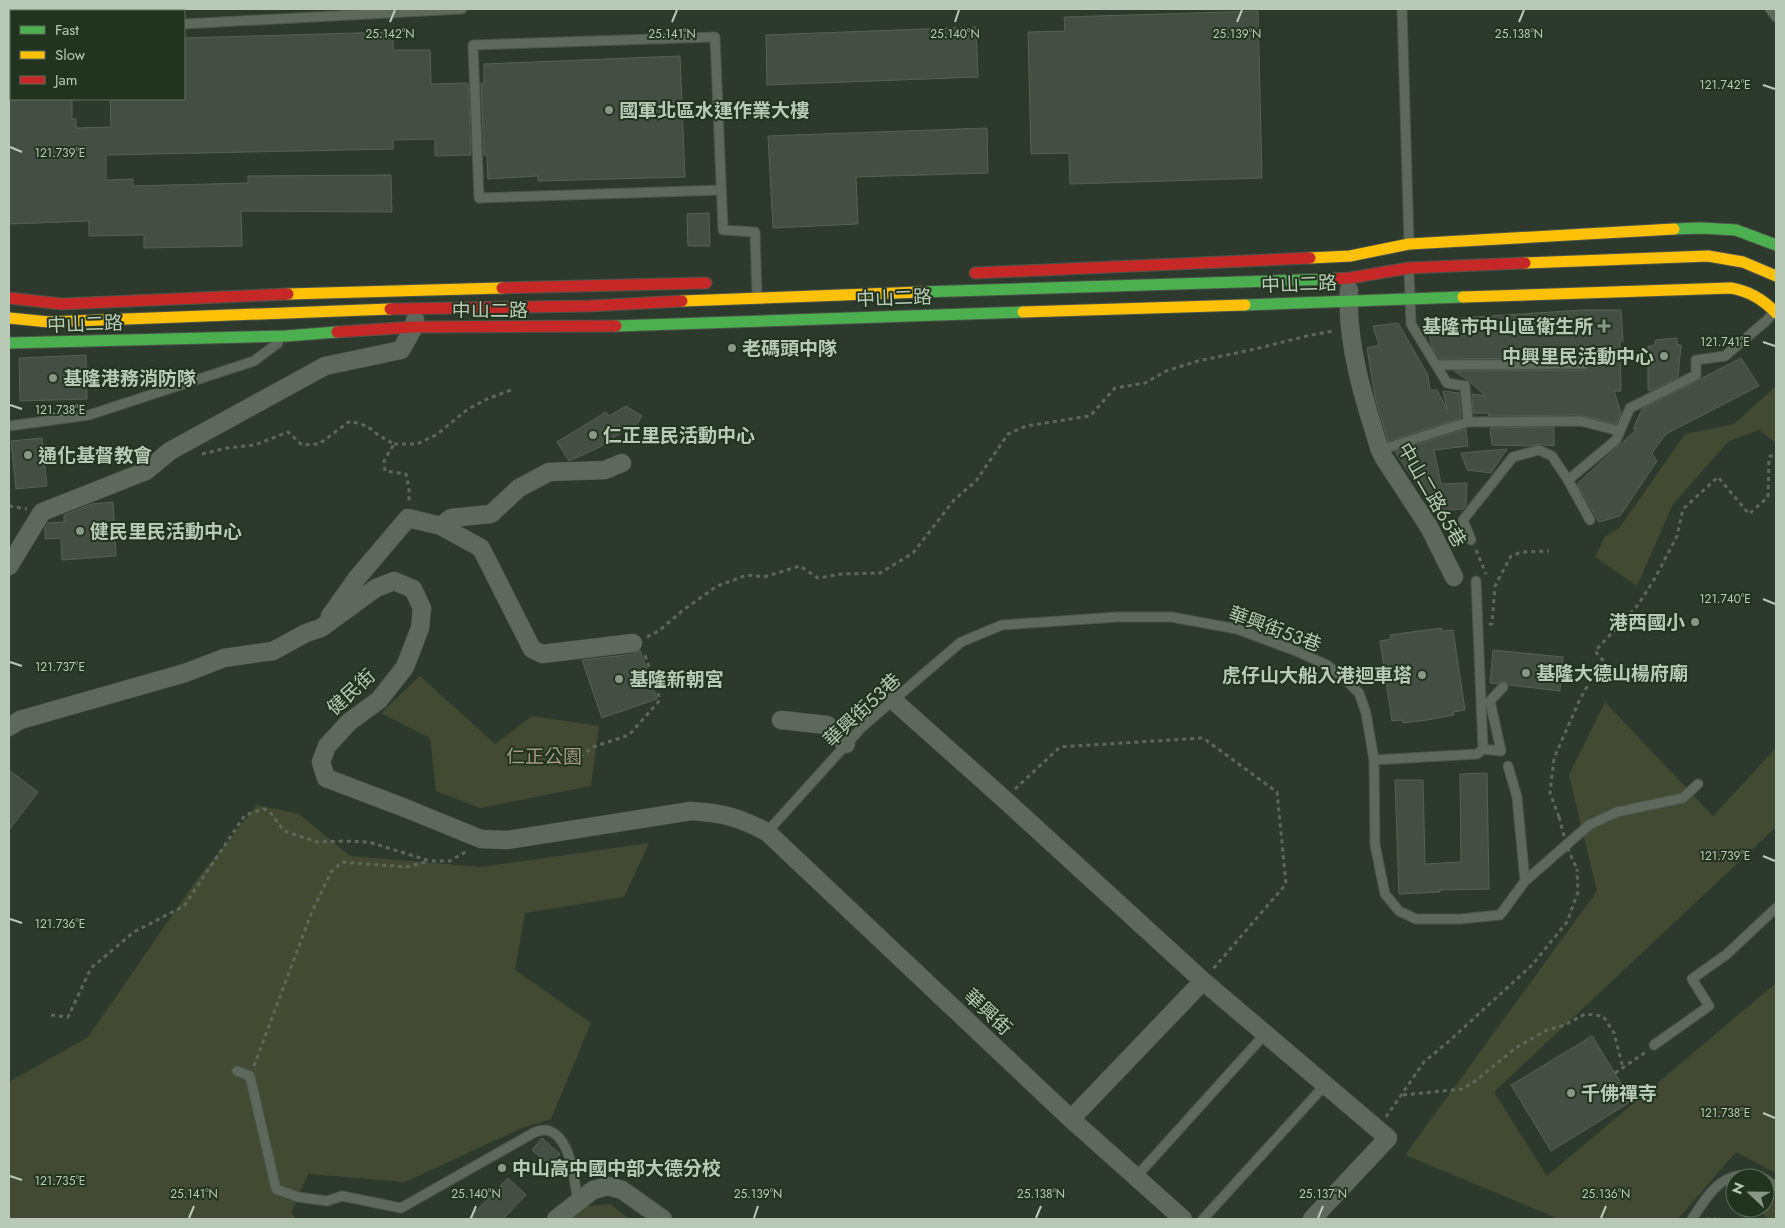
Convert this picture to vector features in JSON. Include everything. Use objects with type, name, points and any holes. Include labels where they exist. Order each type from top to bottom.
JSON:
[{"type":"street","name":"中山二路","points":[[9,343],[286,336],[414,327],[588,327],[756,309],[1350,278],[1409,256],[1701,228],[1736,230],[1776,245]]},
{"type":"street","name":"中山二路","points":[[965,273],[1350,256],[1708,256],[1734,258],[1758,266],[1776,276]]},
{"type":"street","name":"中山二路65巷","points":[[1350,256],[1349,300],[1351,328],[1364,397],[1380,450],[1429,527],[1454,577]]},
{"type":"street","name":"中山二路","points":[[9,298],[62,304],[392,290],[416,291],[718,283]]},
{"type":"street","name":"中山二路","points":[[9,318],[49,322],[416,309],[590,306],[756,309],[1349,300],[1730,288],[1746,291],[1756,296],[1775,312]]},
{"type":"street","points":[[9,566],[42,512],[146,471],[170,451],[325,366],[401,350],[414,327],[416,291]]},
{"type":"street","points":[[441,526],[451,518],[491,514],[519,488],[549,472],[605,470],[622,463]]},
{"type":"street","points":[[321,628],[357,578],[408,518],[441,526],[481,548],[532,649],[542,654],[636,642]]},
{"type":"street","name":"健民街","points":[[9,727],[20,720],[185,672],[224,658],[273,651],[306,633],[321,628],[376,588],[394,581],[413,589],[422,608],[420,628],[405,667],[379,700],[349,722],[327,746],[321,762],[326,778],[481,839],[506,840],[691,811],[716,813],[740,819],[767,832]]},
{"type":"street","points":[[894,701],[1203,981],[1388,1138],[1312,1219]]},
{"type":"street","points":[[781,720],[827,725],[846,744]]},
{"type":"street","name":"華興街","points":[[767,832],[1071,1119],[1184,1219]]},
{"type":"street","points":[[1071,1119],[1203,981]]},
{"type":"street","points":[[556,1219],[593,1190],[608,1186],[622,1190],[663,1219]]},
{"type":"lane","points":[[185,24],[462,9]]},
{"type":"lane","points":[[1402,9],[1411,324],[1447,383],[1465,386],[1468,422]]},
{"type":"lane","points":[[1770,9],[1776,17]]},
{"type":"lane","points":[[720,190],[479,198],[473,45],[715,37],[723,230],[755,232],[756,309]]},
{"type":"lane","points":[[1568,480],[1616,440],[1630,408],[1696,375],[1696,360],[1725,356],[1775,312]]},
{"type":"lane","points":[[9,426],[89,415],[254,361],[286,336]]},
{"type":"lane","points":[[1436,365],[1584,364]]},
{"type":"lane","points":[[1380,450],[1468,422],[1580,421],[1620,431]]},
{"type":"lane","points":[[1471,540],[1463,520],[1513,457],[1539,450],[1552,456],[1568,480],[1590,520]]},
{"type":"lane","points":[[1476,581],[1483,749]]},
{"type":"lane","name":"華興街53巷","points":[[767,832],[862,727],[961,642],[1002,625],[1117,617],[1170,617],[1237,629],[1327,665],[1360,693],[1366,713],[1374,760],[1375,845],[1385,894],[1399,911],[1416,919],[1460,919],[1500,914],[1525,881],[1589,825],[1617,812],[1683,798],[1698,784]]},
{"type":"lane","points":[[1374,760],[1477,754],[1483,749],[1501,751],[1490,700],[1503,688]]},
{"type":"lane","points":[[1508,766],[1517,797],[1525,881]]},
{"type":"lane","points":[[1654,1045],[1709,1006],[1692,979],[1727,954],[1776,908]]},
{"type":"lane","points":[[1136,1177],[1265,1034]]},
{"type":"lane","points":[[237,1071],[250,1076],[276,1190],[298,1197],[327,1201],[342,1196],[401,1208],[535,1132],[546,1130],[560,1139],[571,1159],[578,1202]]},
{"type":"lane","points":[[1203,1219],[1325,1085]]},
{"type":"lane","points":[[1692,1219],[1709,1194],[1725,1180]]},
{"type":"path","points":[[574,762],[593,747],[629,735],[660,700],[636,642],[660,630],[682,611],[717,586],[747,575],[764,577],[800,566],[818,578],[841,574],[880,573],[913,553],[954,500],[976,481],[1008,434],[1026,426],[1090,416],[1115,388],[1145,383],[1166,371],[1198,361],[1255,349],[1311,334],[1351,328]]},
{"type":"path","points":[[200,454],[227,448],[255,445],[288,432],[302,445],[319,444],[350,420],[367,426],[394,444],[417,444],[436,435],[468,409],[511,390]]},
{"type":"path","points":[[394,444],[384,461],[385,471],[406,474],[409,488],[408,518]]},
{"type":"path","points":[[1377,1129],[1424,1062],[1532,965],[1567,922],[1578,892],[1577,869],[1567,847],[1550,793],[1554,758],[1580,699],[1592,678],[1599,676],[1607,665],[1596,651],[1638,605],[1655,578],[1678,536],[1683,509],[1718,477],[1749,514],[1768,497],[1769,458],[1770,456],[1776,456]]},
{"type":"path","points":[[1471,540],[1488,577]]},
{"type":"path","points":[[1478,625],[1492,624],[1494,586],[1511,556],[1522,552],[1550,551]]},
{"type":"path","points":[[1004,799],[1060,747],[1203,738],[1277,792],[1286,884],[1203,981]]},
{"type":"path","points":[[50,1015],[68,1018],[91,968],[134,932],[184,906],[245,815],[264,809],[270,812],[284,830],[317,842],[369,842],[430,861]]},
{"type":"path","points":[[250,1076],[311,914],[331,872],[342,862],[406,867],[430,861],[450,861],[481,839]]},
{"type":"path","points":[[1402,1095],[1462,1089],[1474,1082],[1517,1046],[1546,1030],[1565,1025],[1585,1014],[1603,1016],[1614,1034],[1623,1068]]},
{"type":"path","points":[[1615,1074],[1654,1045]]},
{"type":"green space","points":[[1776,386],[1776,443],[1759,430],[1729,441],[1673,504],[1637,586],[1595,557],[1605,537],[1620,527],[1685,434],[1734,424]]},
{"type":"green space","name":"仁正公園","points":[[420,676],[495,744],[532,716],[599,726],[591,786],[480,808],[436,791],[430,738],[381,713]]},
{"type":"green space","points":[[1605,702],[1713,816],[1776,748],[1776,827],[1494,1092],[1547,1176],[1776,983],[1776,1173],[1775,1168],[1766,1168],[1736,1152],[1678,1219],[1559,1219],[1405,1155],[1597,891],[1569,775]]},
{"type":"green space","points":[[257,805],[299,814],[350,856],[481,867],[649,843],[624,897],[525,913],[515,970],[591,1023],[551,1119],[522,1128],[405,1182],[308,1174],[291,1213],[297,1219],[9,1219],[9,1082],[88,1037],[198,878]]},
{"type":"green space","points":[[1775,1201],[1776,1219],[1767,1219],[1775,1218]]},
{"type":"green space","points":[[610,1204],[629,1219],[569,1219],[580,1207]]},
{"type":"building","points":[[1258,11],[1262,178],[1070,184],[1069,153],[1031,154],[1028,32],[1065,31],[1064,17]]},
{"type":"building","points":[[976,27],[978,77],[767,85],[766,35]]},
{"type":"building","points":[[393,32],[393,50],[430,50],[431,84],[468,83],[471,155],[435,156],[435,139],[393,140],[393,149],[106,155],[106,180],[133,179],[133,186],[248,183],[248,176],[391,175],[392,212],[241,211],[242,246],[144,248],[144,235],[89,236],[89,221],[9,224],[9,99],[72,100],[72,119],[76,119],[76,128],[111,127],[110,100],[185,100],[185,38]]},
{"type":"building","name":"國軍北區水運作業大樓","points":[[680,56],[685,177],[538,181],[538,176],[488,179],[487,155],[484,155],[481,83],[484,83],[484,64]]},
{"type":"building","points":[[987,128],[988,173],[856,177],[858,224],[773,228],[768,136]]},
{"type":"building","points":[[709,213],[710,246],[688,246],[687,214]]},
{"type":"building","points":[[1584,310],[1621,310],[1623,341],[1620,341],[1621,391],[1614,391],[1621,413],[1616,424],[1580,415],[1489,416],[1488,413],[1473,413],[1472,394],[1485,396],[1469,381],[1454,371],[1584,370],[1589,367],[1590,361],[1584,358],[1440,359],[1432,347],[1426,320]]},
{"type":"building","points":[[1398,323],[1428,375],[1430,390],[1437,390],[1447,409],[1443,391],[1459,393],[1461,418],[1388,441],[1375,397],[1367,348],[1379,345],[1373,326]]},
{"type":"building","name":"中興里民活動中心","points":[[1677,338],[1677,345],[1681,345],[1678,377],[1650,391],[1648,390],[1648,346],[1654,346],[1656,340]]},
{"type":"building","name":"基隆港務消防隊","points":[[86,355],[87,399],[20,401],[19,358]]},
{"type":"building","points":[[1741,358],[1759,386],[1666,434],[1652,453],[1657,461],[1620,516],[1599,522],[1577,484],[1637,429],[1633,429],[1642,409]]},
{"type":"building","name":"仁正里民活動中心","points":[[626,406],[642,416],[632,432],[628,428],[600,447],[569,461],[557,442],[606,412],[609,416]]},
{"type":"building","points":[[1554,427],[1554,446],[1538,444],[1531,446],[1492,445],[1490,428]]},
{"type":"building","points":[[1466,429],[1468,446],[1434,450],[1441,484],[1467,483],[1466,506],[1463,509],[1435,511],[1395,452]]},
{"type":"building","name":"通化基督教會","points":[[42,438],[47,486],[16,489],[11,441]]},
{"type":"building","points":[[1507,449],[1491,473],[1467,470],[1461,453]]},
{"type":"building","name":"健民里民活動中心","points":[[113,502],[116,556],[62,560],[61,538],[45,539],[45,528],[48,523],[64,522],[64,515],[92,504]]},
{"type":"building","name":"虎仔山大船入港迴車塔","points":[[1441,628],[1442,631],[1453,630],[1465,710],[1453,712],[1454,715],[1427,720],[1403,723],[1402,720],[1392,721],[1380,641],[1391,639],[1390,635]]},
{"type":"building","name":"基隆新朝宮","points":[[640,650],[657,699],[602,718],[582,660],[634,654]]},
{"type":"building","name":"基隆大德山楊府廟","points":[[1493,650],[1563,657],[1560,691],[1509,685],[1504,681],[1497,684],[1490,683]]},
{"type":"building","points":[[9,770],[38,792],[9,830]]},
{"type":"building","points":[[1487,773],[1489,889],[1440,890],[1440,892],[1399,894],[1395,780],[1423,780],[1425,864],[1461,862],[1460,774]]},
{"type":"building","name":"千佛禪寺","points":[[1592,1036],[1632,1101],[1551,1151],[1511,1085]]},
{"type":"building","points":[[542,1138],[560,1154],[550,1166],[532,1150]]},
{"type":"building","points":[[508,1178],[526,1195],[503,1219],[468,1219]]},
{"type":"traffic: fast","points":[[1674,229],[1736,230],[1776,245]]},
{"type":"traffic: fast","points":[[921,292],[1334,279]]},
{"type":"traffic: fast","points":[[1245,305],[1463,297]]},
{"type":"traffic: fast","points":[[616,326],[1023,312]]},
{"type":"traffic: fast","points":[[9,343],[286,336],[337,332]]},
{"type":"traffic: slow","points":[[1310,258],[1350,256],[1409,244],[1674,229]]},
{"type":"traffic: slow","points":[[1525,263],[1708,256],[1743,262],[1776,276]]},
{"type":"traffic: slow","points":[[288,294],[502,288]]},
{"type":"traffic: slow","points":[[1463,297],[1731,288],[1755,296],[1776,313]]},
{"type":"traffic: slow","points":[[682,301],[921,292]]},
{"type":"traffic: slow","points":[[1023,312],[1245,305]]},
{"type":"traffic: slow","points":[[9,318],[49,322],[390,309]]},
{"type":"traffic: jam","points":[[975,273],[1310,258]]},
{"type":"traffic: jam","points":[[1334,279],[1409,268],[1525,263]]},
{"type":"traffic: jam","points":[[502,288],[706,283]]},
{"type":"traffic: jam","points":[[9,298],[62,304],[288,294]]},
{"type":"traffic: jam","points":[[390,309],[589,306],[682,301]]},
{"type":"traffic: jam","points":[[337,332],[414,327],[616,326]]},
{"type":"place","name":"國軍北區水運作業大樓","points":[[609,110]]},
{"type":"place","name":"基隆市中山區衛生所","points":[[1604,326]]},
{"type":"place","name":"老碼頭中隊","points":[[732,348]]},
{"type":"place","name":"中興里民活動中心","points":[[1664,356]]},
{"type":"place","name":"基隆港務消防隊","points":[[53,378]]},
{"type":"place","name":"仁正里民活動中心","points":[[593,435]]},
{"type":"place","name":"通化基督教會","points":[[28,455]]},
{"type":"place","name":"健民里民活動中心","points":[[80,531]]},
{"type":"place","name":"港西國小","points":[[1695,622]]},
{"type":"place","name":"基隆大德山楊府廟","points":[[1526,673]]},
{"type":"place","name":"虎仔山大船入港迴車塔","points":[[1422,675]]},
{"type":"place","name":"基隆新朝宮","points":[[619,679]]},
{"type":"place","name":"千佛禪寺","points":[[1571,1093]]},
{"type":"place","name":"中山高中國中部大德分校","points":[[502,1168]]}]
